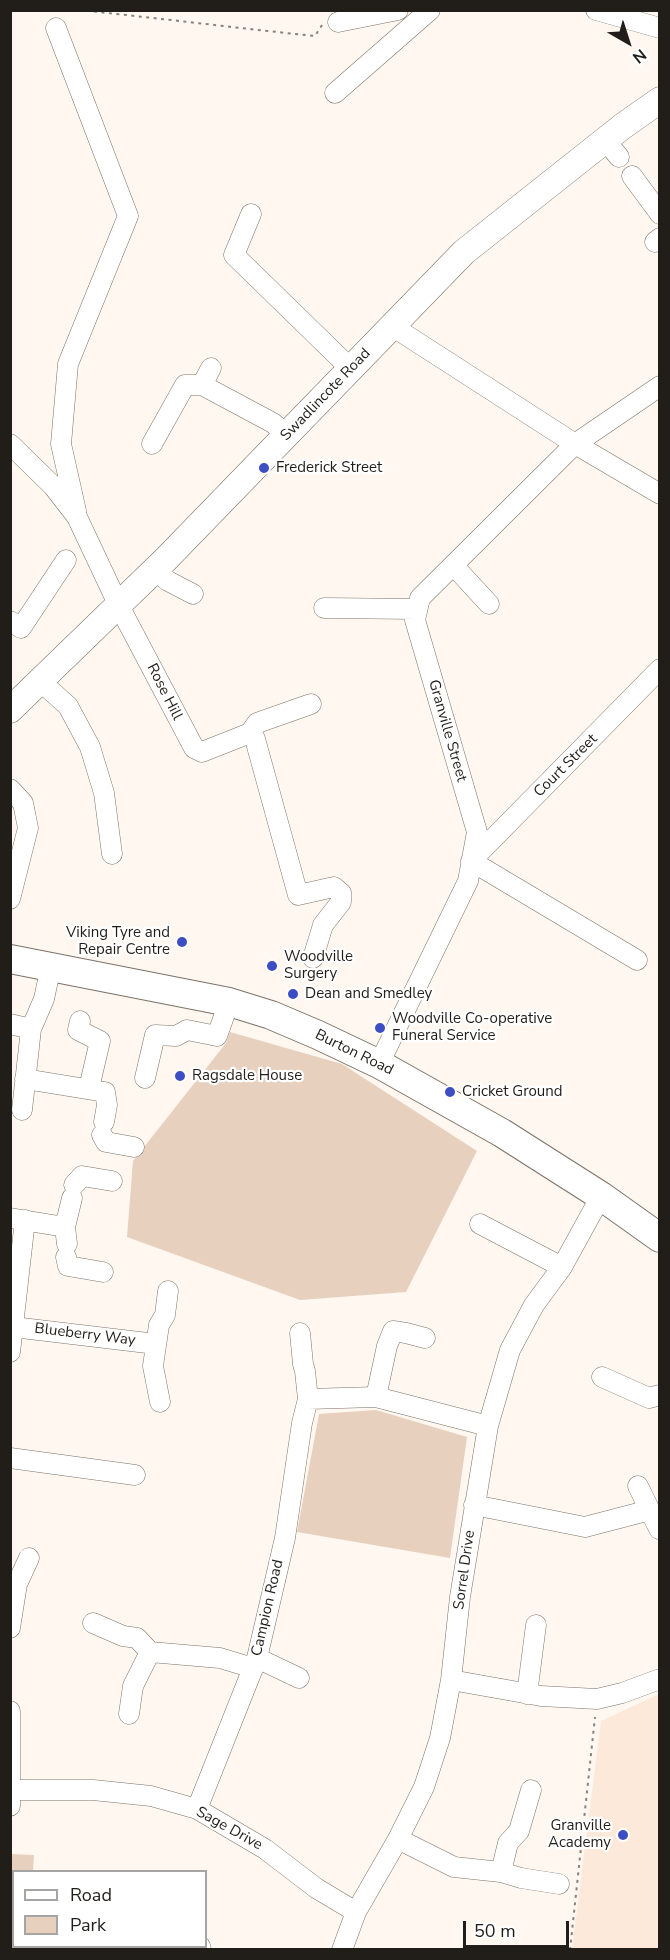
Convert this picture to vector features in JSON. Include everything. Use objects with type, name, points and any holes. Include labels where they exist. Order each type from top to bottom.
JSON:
[{"type":"highway","name":"Burton Road","points":[[10,959],[229,1002],[280,1019],[379,1064],[502,1133],[601,1196],[660,1238]]},
{"type":"main road","name":"Swadlincote Road","points":[[10,710],[155,570],[464,252],[612,149],[660,100]]},
{"type":"street","points":[[331,22],[398,10]]},
{"type":"street","points":[[335,93],[430,10]]},
{"type":"street","points":[[596,10],[660,28]]},
{"type":"street","points":[[56,28],[128,216],[68,364],[62,444],[77,517]]},
{"type":"street","points":[[632,176],[660,214]]},
{"type":"street","points":[[251,214],[234,255],[351,369]]},
{"type":"street","points":[[393,326],[575,444],[660,494]]},
{"type":"street","points":[[152,444],[185,385],[207,376],[287,435]]},
{"type":"street","points":[[324,608],[417,609],[420,598],[575,444],[660,386]]},
{"type":"street","name":"Rose Hill","points":[[10,444],[53,486],[77,517],[118,604],[194,748],[202,752],[250,733],[256,723],[311,704]]},
{"type":"street","points":[[10,621],[21,628],[66,560]]},
{"type":"street","points":[[453,565],[489,604]]},
{"type":"street","points":[[155,570],[168,581],[193,594]]},
{"type":"street","name":"Granville Street","points":[[379,1064],[468,881],[477,832],[415,620],[417,609]]},
{"type":"street","name":"Court Street","points":[[471,861],[660,669]]},
{"type":"street","points":[[40,681],[68,706],[90,747],[104,793],[112,854]]},
{"type":"street","points":[[250,733],[260,752],[298,895],[334,887],[341,893],[341,902],[323,925],[313,958]]},
{"type":"street","points":[[10,789],[23,803],[28,828],[10,899]]},
{"type":"street","points":[[471,861],[637,960]]},
{"type":"street","points":[[22,1110],[31,1029],[44,999],[51,966]]},
{"type":"street","points":[[145,1078],[155,1035],[176,1036],[187,1030],[217,1036],[229,1002]]},
{"type":"street","points":[[80,1021],[78,1030],[100,1041],[94,1060],[97,1090],[107,1105],[103,1128],[106,1142],[134,1147]]},
{"type":"street","points":[[10,1024],[31,1029]]},
{"type":"street","points":[[25,1079],[97,1090]]},
{"type":"street","points":[[66,1242],[73,1192],[82,1176],[112,1181]]},
{"type":"street","name":"Sorrel Drive","points":[[342,1950],[356,1912],[398,1839],[424,1787],[440,1738],[452,1680],[460,1597],[488,1426],[510,1350],[534,1305],[562,1267],[601,1196]]},
{"type":"street","name":"Blueberry Way","points":[[10,1352],[18,1219],[66,1242],[68,1266],[103,1272]]},
{"type":"street","points":[[480,1224],[562,1267]]},
{"type":"street","points":[[157,1334],[165,1315],[168,1291]]},
{"type":"street","name":"Blueberry Way","points":[[13,1327],[157,1334],[153,1366],[160,1402]]},
{"type":"street","points":[[376,1397],[387,1346],[393,1331],[406,1332],[425,1338]]},
{"type":"street","name":"Campion Road","points":[[197,1809],[255,1663],[285,1538],[302,1423],[308,1399],[300,1333]]},
{"type":"street","points":[[602,1377],[649,1398],[660,1395]]},
{"type":"street","points":[[308,1399],[376,1397],[488,1426]]},
{"type":"street","points":[[10,1458],[135,1474]]},
{"type":"street","points":[[638,1486],[659,1528]]},
{"type":"street","points":[[474,1505],[585,1527],[650,1510]]},
{"type":"street","points":[[10,1628],[14,1583],[29,1558]]},
{"type":"street","points":[[93,1623],[143,1645],[255,1663],[299,1678]]},
{"type":"street","points":[[527,1694],[536,1625]]},
{"type":"street","points":[[129,1714],[143,1645]]},
{"type":"street","points":[[452,1680],[527,1694],[597,1699],[622,1693],[660,1679]]},
{"type":"street","name":"Sage Drive","points":[[10,1711],[11,1798],[93,1790],[152,1796],[197,1809],[265,1849],[316,1888],[356,1912]]},
{"type":"street","points":[[501,1872],[508,1843],[519,1831],[531,1790]]},
{"type":"street","points":[[398,1839],[454,1867],[501,1872],[521,1878],[559,1884]]},
{"type":"path","points":[[80,10],[315,36],[331,22]]},
{"type":"path","points":[[570,1950],[597,1699]]},
{"type":"shaded area","name":"Granville Academy","points":[[659,1694],[659,1949],[572,1949],[601,1721]]},
{"type":"green space","points":[[230,1032],[342,1064],[477,1151],[406,1292],[300,1300],[127,1237],[133,1161],[226,1043]]},
{"type":"green space","points":[[376,1410],[467,1437],[450,1558],[297,1532],[319,1414]]},
{"type":"green space","points":[[10,1854],[34,1855],[33,1870],[12,1870],[12,1948],[30,1949],[11,1949]]},
{"type":"place","name":"Frederick Street","points":[[264,468]]},
{"type":"place","name":"Viking Tyre and Repair Centre","points":[[182,942]]},
{"type":"place","name":"Woodville Surgery","points":[[272,966]]},
{"type":"place","name":"Dean and Smedley","points":[[293,994]]},
{"type":"place","name":"Woodville Co-operative Funeral Service","points":[[380,1028]]},
{"type":"place","name":"Ragsdale House","points":[[180,1076]]},
{"type":"place","name":"Cricket Ground","points":[[450,1092]]},
{"type":"place","name":"Granville Academy","points":[[623,1835]]}]
